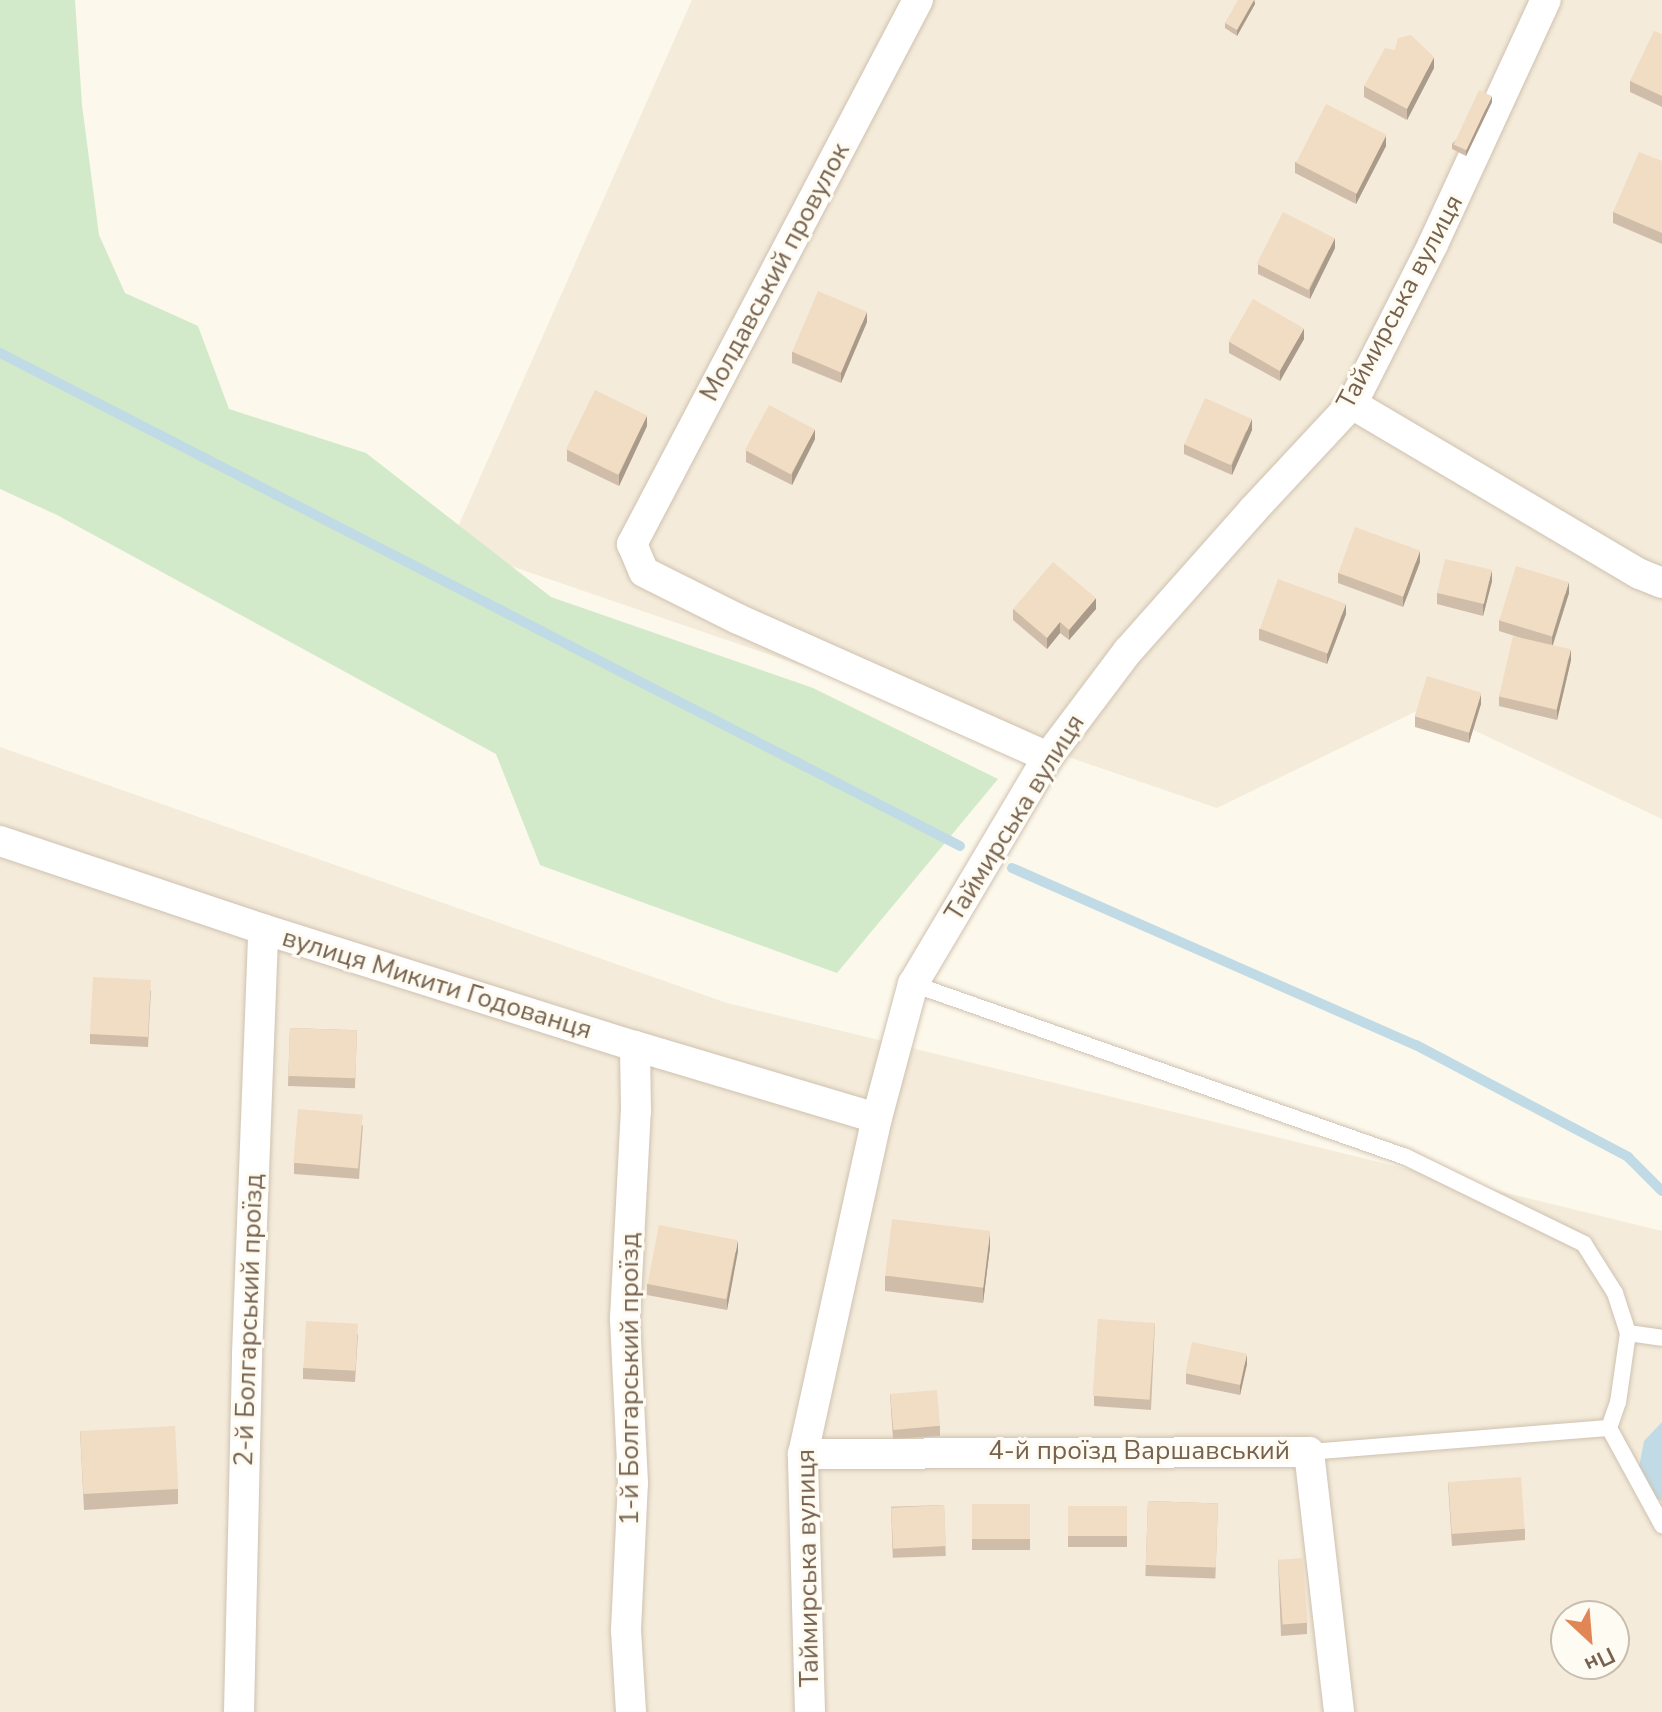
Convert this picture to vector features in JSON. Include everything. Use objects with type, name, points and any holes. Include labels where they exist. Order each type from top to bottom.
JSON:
[{"type":"street","name":"Молдавський провулок","points":[[918,0],[632,544],[644,572],[738,619],[1048,757]]},
{"type":"street","name":"Таймирська вулиця","points":[[810,1712],[803,1454],[877,1118],[913,984],[1048,757],[1128,651],[1352,404],[1433,244],[1546,0]]},
{"type":"street","points":[[1352,404],[1640,574],[1662,583]]},
{"type":"street","name":"вулиця Микити Годованця","points":[[0,841],[263,929],[877,1118]]},
{"type":"street","name":"2-й Болгарський проїзд","points":[[239,1712],[247,1354],[263,929]]},
{"type":"street","name":"1-й Болгарський проїзд","points":[[631,1712],[626,1630],[633,1483],[625,1318],[636,1111],[635,1046]]},
{"type":"street","name":"4-й проїзд Варшавський","points":[[803,1454],[1000,1450],[1309,1452],[1339,1712]]},
{"type":"lane","points":[[913,984],[1406,1157],[1584,1244],[1615,1293],[1628,1333],[1618,1402],[1609,1428],[1662,1525]]},
{"type":"lane","points":[[1628,1333],[1662,1338]]},
{"type":"lane","points":[[1309,1452],[1609,1428]]},
{"type":"shaded area","points":[[692,0],[1662,0],[1662,819],[1425,707],[1217,808],[450,545]]},
{"type":"shaded area","points":[[0,747],[727,1003],[1662,1231],[1662,1712],[0,1712]]},
{"type":"green space","points":[[0,0],[75,0],[82,105],[99,235],[125,293],[198,326],[229,409],[366,453],[551,597],[813,688],[998,779],[837,973],[540,865],[496,754],[57,515],[0,489]]},
{"type":"water","points":[[1662,1422],[1662,1501],[1656,1498],[1639,1467],[1644,1441]]},
{"type":"building","points":[[1238,0],[1254,0],[1237,30],[1225,23]]},
{"type":"building","points":[[1654,31],[1662,34],[1662,96],[1630,81]]},
{"type":"building","points":[[1411,35],[1434,57],[1407,109],[1364,86],[1385,48],[1395,50],[1398,38]]},
{"type":"building","points":[[1479,90],[1492,96],[1466,150],[1454,144]]},
{"type":"building","points":[[1326,104],[1387,135],[1357,194],[1296,163]]},
{"type":"building","points":[[1639,152],[1662,161],[1662,233],[1613,212]]},
{"type":"building","points":[[1283,212],[1335,238],[1308,290],[1257,264]]},
{"type":"building","points":[[818,291],[867,312],[841,372],[792,352]]},
{"type":"building","points":[[1253,299],[1304,328],[1280,371],[1228,341]]},
{"type":"building","points":[[595,390],[647,415],[618,475],[566,449]]},
{"type":"building","points":[[1205,398],[1252,419],[1231,465],[1184,445]]},
{"type":"building","points":[[769,405],[815,429],[791,474],[745,450]]},
{"type":"building","points":[[1355,527],[1420,551],[1403,597],[1338,573]]},
{"type":"building","points":[[1445,559],[1492,570],[1484,604],[1437,593]]},
{"type":"building","points":[[1053,562],[1096,598],[1069,630],[1060,622],[1047,638],[1013,609]]},
{"type":"building","points":[[1516,566],[1569,582],[1552,637],[1499,621]]},
{"type":"building","points":[[1278,579],[1346,604],[1328,653],[1260,629]]},
{"type":"building","points":[[1513,636],[1570,649],[1557,710],[1499,696]]},
{"type":"building","points":[[1427,676],[1482,693],[1469,733],[1415,716]]},
{"type":"building","points":[[93,977],[151,980],[148,1037],[90,1034]]},
{"type":"building","points":[[290,1028],[357,1030],[355,1078],[288,1076]]},
{"type":"building","points":[[298,1109],[363,1115],[358,1168],[293,1163]]},
{"type":"building","points":[[892,1219],[990,1231],[983,1288],[885,1276]]},
{"type":"building","points":[[659,1225],[738,1240],[726,1299],[648,1284]]},
{"type":"building","points":[[1098,1319],[1155,1323],[1149,1400],[1093,1396]]},
{"type":"building","points":[[306,1321],[358,1324],[355,1371],[304,1368]]},
{"type":"building","points":[[1192,1342],[1247,1354],[1240,1385],[1185,1373]]},
{"type":"building","points":[[937,1390],[940,1426],[893,1430],[890,1394]]},
{"type":"building","points":[[175,1426],[178,1489],[83,1494],[80,1431]]},
{"type":"building","points":[[1521,1477],[1525,1529],[1452,1534],[1448,1482]]},
{"type":"building","points":[[1148,1501],[1218,1503],[1216,1567],[1146,1565]]},
{"type":"building","points":[[972,1504],[1030,1504],[1030,1539],[972,1539]]},
{"type":"building","points":[[944,1505],[946,1546],[893,1549],[891,1508]]},
{"type":"building","points":[[1068,1506],[1127,1506],[1127,1536],[1068,1536]]},
{"type":"building","points":[[1303,1558],[1308,1623],[1283,1625],[1278,1560]]},
{"type":"waterway","points":[[0,353],[960,846]]},
{"type":"waterway","points":[[1012,868],[1416,1045],[1628,1157],[1662,1191]]}]
